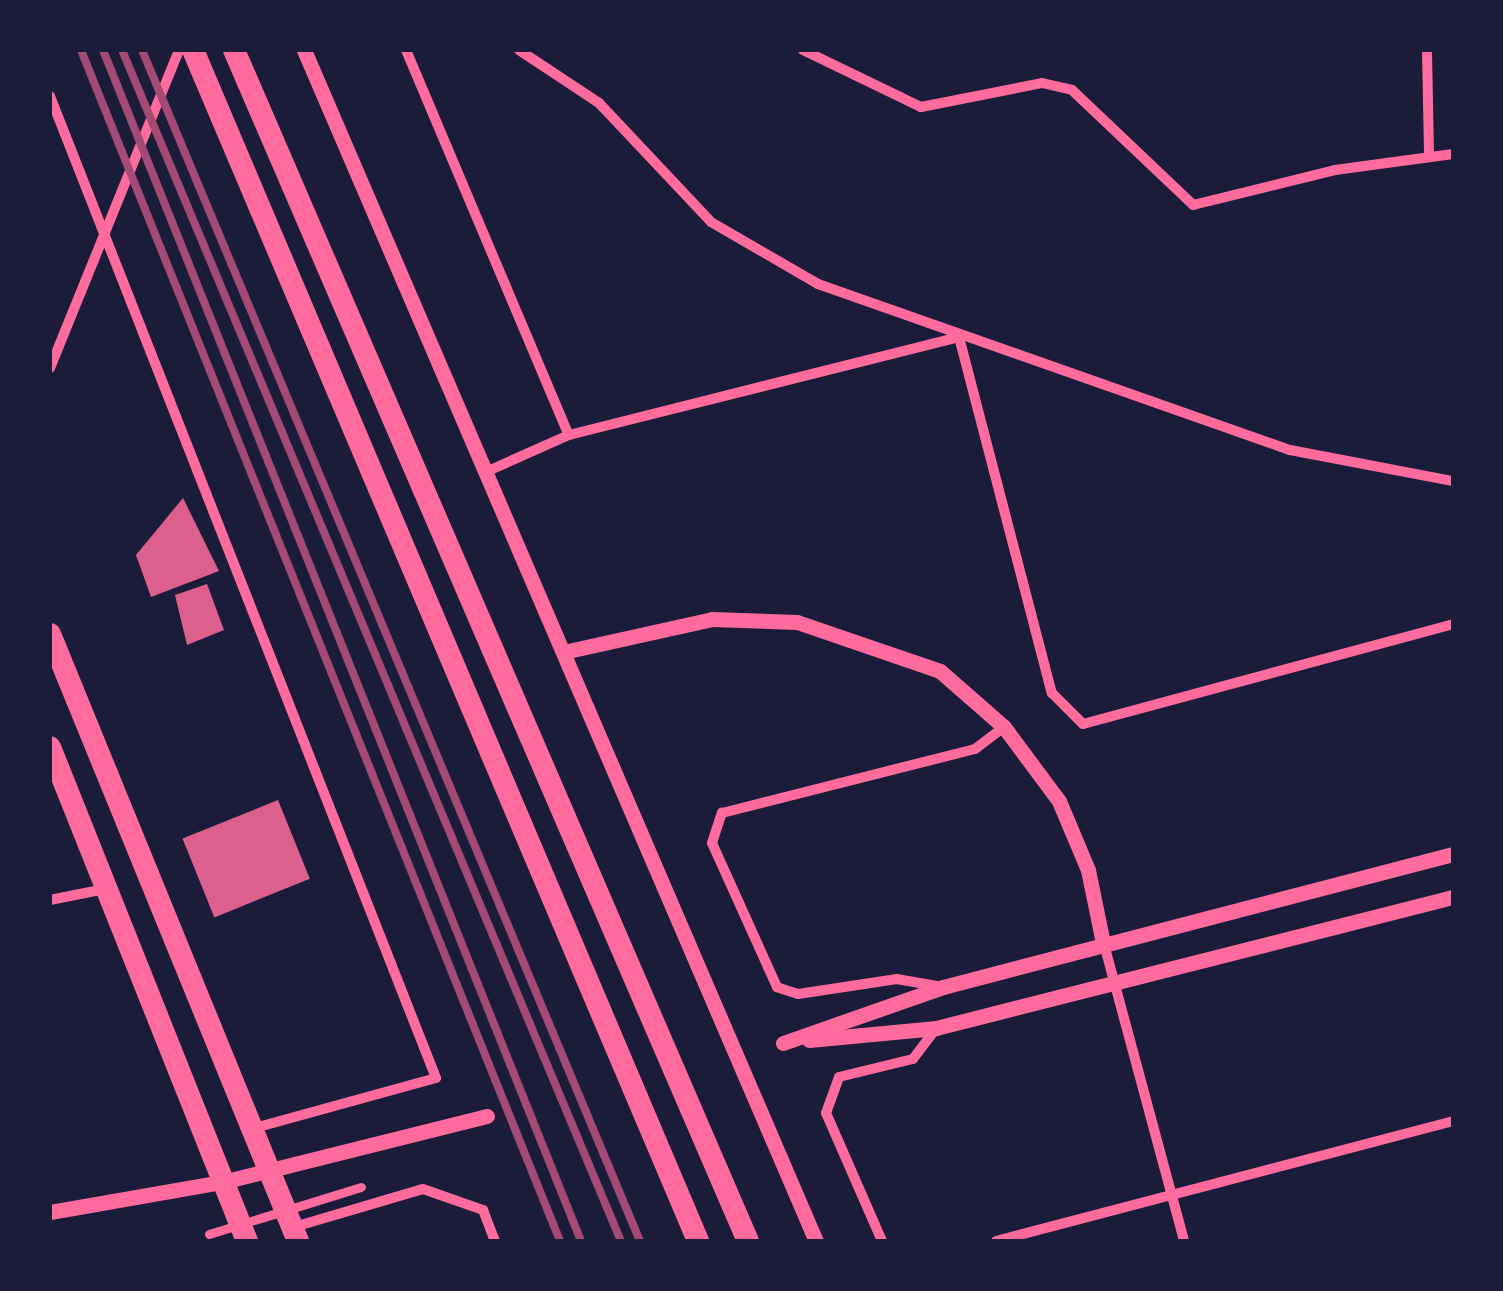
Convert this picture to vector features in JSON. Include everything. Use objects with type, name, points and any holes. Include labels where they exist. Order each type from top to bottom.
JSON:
[{"type":"highway","points":[[192,50],[698,1241]]},
{"type":"highway","points":[[234,50],[748,1241]]},
{"type":"highway","points":[[50,634],[296,1234]]},
{"type":"highway","points":[[50,746],[247,1241]]},
{"type":"street","points":[[50,368],[179,50]]},
{"type":"street","points":[[304,50],[568,651],[816,1241]]},
{"type":"street","points":[[406,50],[569,435]]},
{"type":"street","points":[[519,50],[598,104],[711,222],[818,284],[959,337],[1290,450],[1453,481]]},
{"type":"street","points":[[803,50],[921,106],[1042,84],[1072,90],[1193,205],[1429,154],[1453,154]]},
{"type":"street","points":[[1427,50],[1429,154]]},
{"type":"street","points":[[50,96],[436,1078],[255,1128]]},
{"type":"street","points":[[488,471],[569,435],[959,337]]},
{"type":"street","points":[[959,337],[1052,693],[1083,724],[1453,624]]},
{"type":"street","points":[[568,651],[712,619],[797,622],[940,671],[1004,727],[1059,801],[1088,870],[1114,984],[1184,1241]]},
{"type":"street","points":[[943,987],[897,979],[798,994],[778,987],[712,843],[722,813],[975,749],[1004,727]]},
{"type":"street","points":[[1453,854],[943,987],[782,1043],[936,1028],[1453,897]]},
{"type":"street","points":[[50,900],[106,888]]},
{"type":"street","points":[[882,1241],[826,1113],[839,1077],[913,1058],[936,1028]]},
{"type":"street","points":[[50,1212],[222,1182],[487,1116]]},
{"type":"street","points":[[996,1241],[1453,1121]]},
{"type":"street","points":[[209,1234],[361,1187]]},
{"type":"street","points":[[296,1234],[423,1190],[483,1210],[496,1241]]},
{"type":"building","points":[[183,498],[219,571],[151,597],[136,555]]},
{"type":"building","points":[[207,584],[224,630],[187,645],[175,595]]},
{"type":"building","points":[[278,800],[310,879],[214,917],[183,839]]},
{"type":"railway","points":[[81,50],[560,1241]]},
{"type":"railway","points":[[103,50],[581,1241]]},
{"type":"railway","points":[[122,50],[621,1241]]},
{"type":"railway","points":[[142,50],[640,1241]]}]
